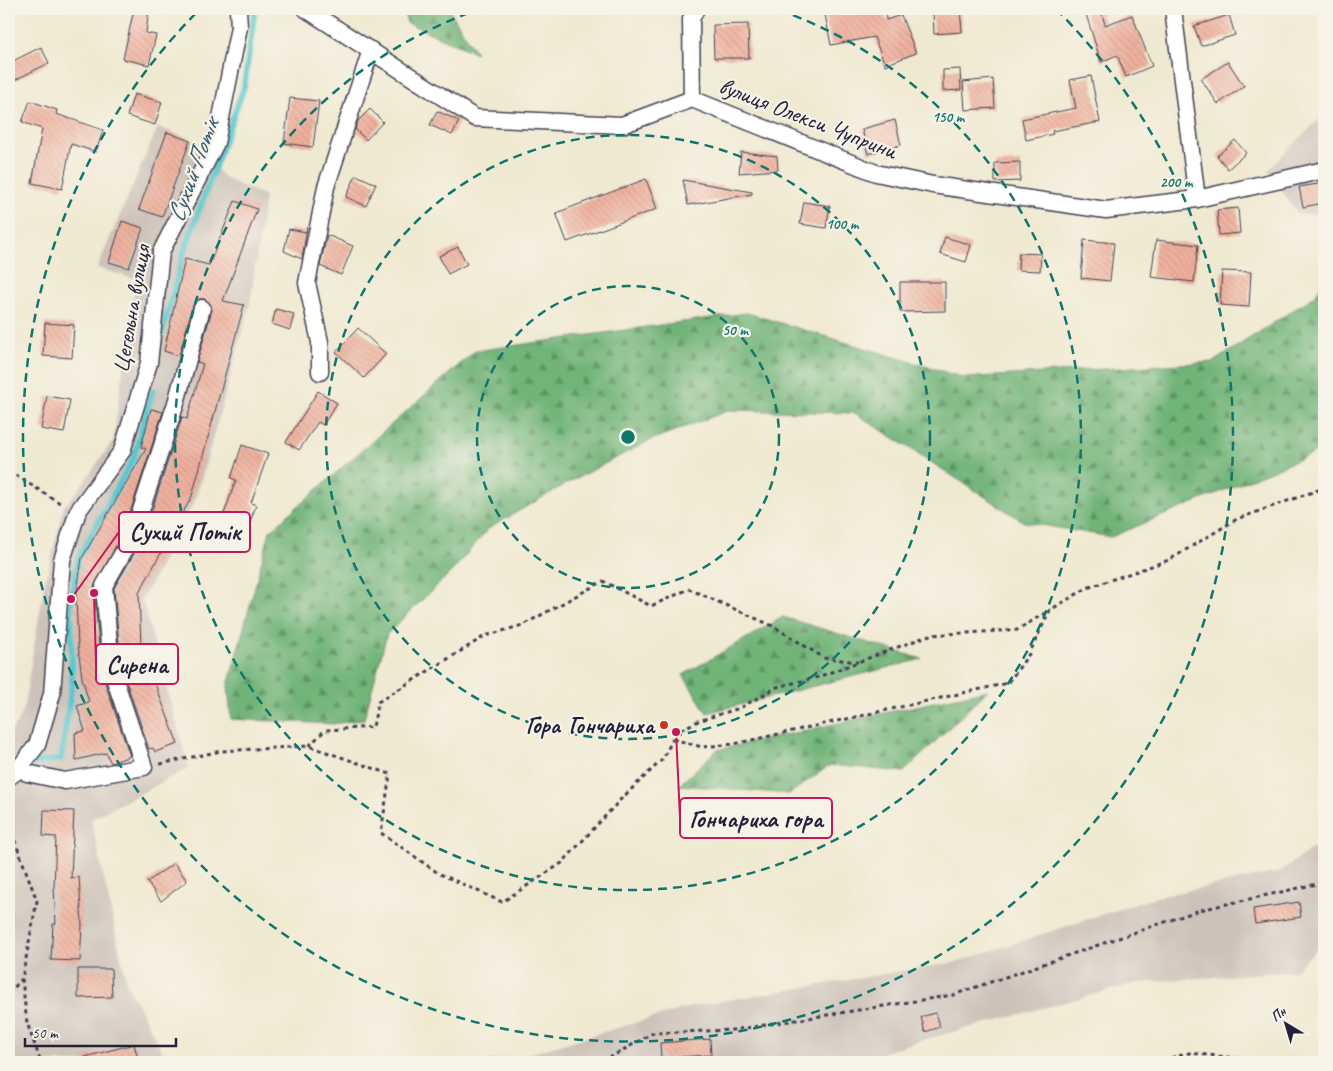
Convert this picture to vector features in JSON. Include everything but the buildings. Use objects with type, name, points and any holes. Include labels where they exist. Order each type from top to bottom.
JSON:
[{"type":"street","name":"Цегельна вулиця","points":[[9,777],[17,771],[37,746],[52,694],[62,560],[78,511],[122,451],[149,363],[161,252],[216,143],[239,27],[238,9]]},
{"type":"street","name":"вулиця Олекси Чуприни","points":[[306,9],[475,118],[622,126],[692,99],[876,174],[933,185],[1106,210],[1197,200],[1324,170]]},
{"type":"street","points":[[692,99],[691,19],[696,9]]},
{"type":"street","points":[[1173,9],[1197,200]]},
{"type":"street","points":[[320,372],[320,342],[307,283],[326,187],[371,50]]},
{"type":"street","points":[[27,773],[65,780],[144,767],[111,668],[104,586],[133,535],[176,403],[202,308]]},
{"type":"path","points":[[9,471],[64,506],[78,511]]},
{"type":"path","points":[[144,767],[221,751],[309,746],[390,774],[381,833],[438,873],[502,902],[562,863],[621,799],[664,759],[676,732],[698,721],[740,708],[777,687],[818,677],[930,635],[1017,630],[1087,588],[1169,560],[1237,519],[1324,488]]},
{"type":"path","points":[[309,746],[325,730],[373,727],[378,702],[485,636],[523,625],[603,581],[651,606],[689,589],[773,626],[824,658],[858,662]]},
{"type":"path","points":[[673,739],[702,747],[734,744],[1008,683],[1029,654],[1050,610]]},
{"type":"path","points":[[9,826],[37,901],[22,979],[27,1023],[40,1062]]},
{"type":"path","points":[[602,1062],[653,1033],[733,1030],[953,995],[1200,910],[1317,884],[1324,879]]},
{"type":"path","points":[[9,993],[22,979]]},
{"type":"path","points":[[1156,1062],[1189,1053],[1273,1062]]},
{"type":"shaded area","points":[[1324,115],[1324,214],[1298,214],[1268,171]]},
{"type":"shaded area","points":[[158,127],[196,141],[224,178],[265,196],[250,304],[196,498],[142,600],[189,768],[91,819],[127,985],[168,1062],[9,1062],[9,736],[23,711],[44,587],[64,506],[76,493],[113,441],[136,279],[97,268]]},
{"type":"shaded area","points":[[1324,840],[1324,942],[1294,971],[1137,983],[915,1042],[855,1062],[480,1062],[525,1055],[693,1006],[957,962],[1156,897],[1279,872]]},
{"type":"green space","points":[[403,9],[449,9],[476,53],[407,23]]},
{"type":"green space","points":[[1324,280],[1324,446],[1314,453],[1111,537],[1024,522],[855,413],[730,410],[653,439],[569,482],[488,529],[452,571],[387,634],[364,719],[333,724],[231,719],[228,686],[270,531],[475,351],[747,313],[965,378],[1213,362],[1315,296]]},
{"type":"green space","points":[[783,617],[922,659],[707,713],[683,675]]},
{"type":"green space","points":[[988,690],[904,772],[830,765],[789,794],[679,785],[717,750]]},
{"type":"waterway","name":"Сухий Потік","points":[[159,344],[184,252],[244,87],[255,9]]},
{"type":"waterway","name":"Сухий Потік","points":[[27,768],[32,763],[61,759],[72,684],[71,599],[78,559],[133,459],[153,390]]},
{"type":"place","name":"Сирена","points":[[94,593]]},
{"type":"place","name":"Сухий Потік","points":[[71,599]]},
{"type":"place","name":"Гора Гончариха","points":[[664,725]]},
{"type":"place","name":"Гончариха гора","points":[[676,732]]}]
